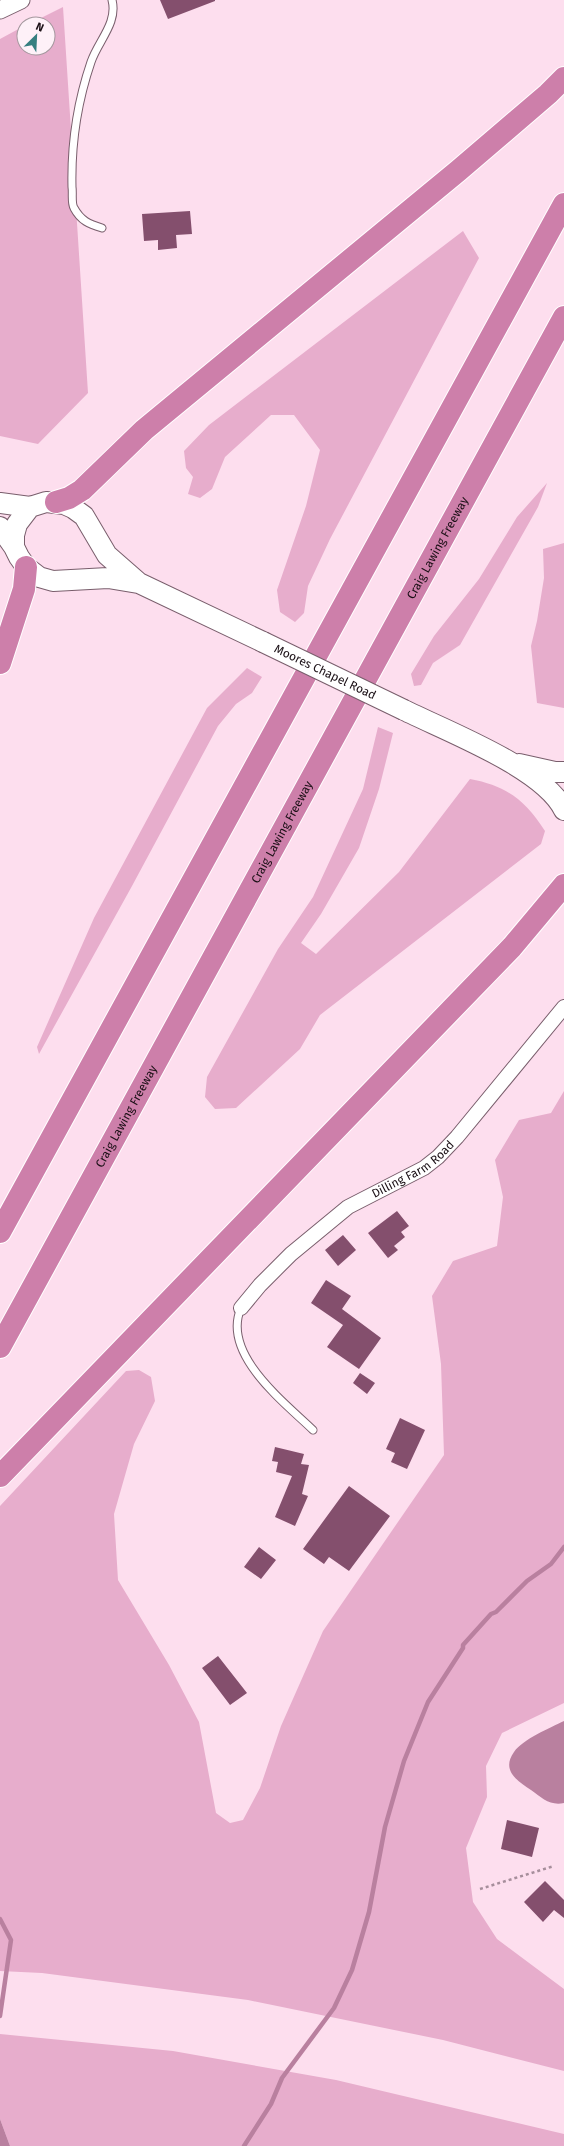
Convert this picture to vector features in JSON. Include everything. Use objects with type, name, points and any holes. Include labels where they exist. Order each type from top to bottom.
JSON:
[{"type":"highway","points":[[56,502],[69,498],[82,490],[144,430],[458,171],[548,94],[564,78]]},
{"type":"highway","points":[[0,1232],[564,204]]},
{"type":"highway","name":"Craig Lawing Freeway","points":[[0,1346],[564,317]]},
{"type":"highway","points":[[0,664],[24,589],[26,567]]},
{"type":"highway","points":[[0,1476],[512,947],[564,885]]},
{"type":"main road","name":"Moores Chapel Road","points":[[0,503],[30,507],[46,502],[56,502],[74,508],[84,516],[107,555],[139,583],[511,763],[542,784],[556,798],[564,810]]},
{"type":"main road","points":[[14,547],[14,535],[17,524],[30,507]]},
{"type":"main road","name":"Moores Chapel Road","points":[[0,527],[26,567],[39,576],[54,581],[108,578],[139,583]]},
{"type":"main road","name":"Moores Chapel Road","points":[[511,763],[555,772],[564,772]]},
{"type":"street","points":[[0,10],[21,0]]},
{"type":"street","name":"Dilling Farm Road","points":[[241,1308],[260,1285],[291,1254],[348,1207],[418,1171],[438,1157],[458,1137],[564,1008]]},
{"type":"lane","points":[[102,228],[84,222],[73,207],[72,153],[77,113],[91,60],[110,25],[114,7],[112,0]]},
{"type":"lane","points":[[241,1308],[236,1326],[237,1335],[246,1357],[267,1385],[313,1430]]},
{"type":"path","points":[[480,1889],[554,1866]]},
{"type":"shaded area","points":[[63,7],[88,393],[38,444],[0,436],[0,39],[16,30],[16,56],[56,56],[56,16],[45,16]]},
{"type":"shaded area","points":[[463,231],[479,258],[330,539],[308,586],[304,613],[295,622],[280,612],[277,590],[306,506],[320,450],[294,415],[271,415],[225,457],[212,489],[200,498],[188,494],[193,477],[186,468],[184,451],[209,425]]},
{"type":"shaded area","points":[[547,483],[538,507],[460,645],[433,663],[421,685],[414,686],[411,674],[434,636],[479,579],[517,517]]},
{"type":"shaded area","points":[[564,543],[564,708],[537,703],[531,646],[544,578],[543,549]]},
{"type":"shaded area","points":[[247,668],[262,677],[252,693],[236,704],[218,726],[39,1054],[37,1047],[94,918],[207,708]]},
{"type":"shaded area","points":[[378,727],[393,733],[379,789],[359,848],[321,914],[301,943],[316,954],[399,872],[470,779],[505,790],[522,803],[538,820],[545,831],[541,844],[320,1015],[300,1049],[236,1108],[215,1109],[205,1097],[207,1077],[278,949],[313,897],[363,789]]},
{"type":"shaded area","points":[[564,1091],[564,1703],[502,1733],[486,1766],[487,1797],[466,1848],[473,1902],[497,1939],[564,1989],[564,2071],[443,2040],[248,2000],[42,1973],[0,1971],[0,1506],[126,1371],[139,1370],[151,1377],[155,1401],[134,1444],[114,1514],[118,1580],[169,1665],[199,1722],[216,1813],[230,1823],[243,1820],[260,1788],[281,1726],[323,1631],[444,1455],[441,1364],[432,1296],[453,1261],[497,1246],[503,1197],[495,1160],[519,1120],[551,1113]]},
{"type":"shaded area","points":[[564,1721],[564,1803],[559,1804],[550,1802],[543,1798],[516,1779],[510,1770],[509,1764],[510,1758],[518,1747],[537,1734]]},
{"type":"shaded area","points":[[0,2034],[173,2051],[336,2080],[564,2134],[564,2146],[10,2146],[0,2119]]},
{"type":"shaded area","points":[[0,2119],[10,2146],[0,2146]]},
{"type":"building","points":[[160,0],[215,0],[215,1],[168,19]]},
{"type":"building","points":[[190,211],[192,234],[176,235],[177,248],[158,250],[158,240],[144,241],[142,214]]},
{"type":"building","points":[[397,1211],[409,1226],[401,1232],[405,1237],[394,1246],[398,1250],[388,1258],[368,1233]]},
{"type":"building","points":[[343,1235],[356,1250],[338,1266],[325,1250]]},
{"type":"building","points":[[326,1280],[351,1296],[342,1309],[381,1338],[359,1369],[327,1347],[343,1325],[311,1303]]},
{"type":"building","points":[[360,1373],[375,1383],[367,1394],[353,1383]]},
{"type":"building","points":[[400,1418],[425,1430],[407,1469],[391,1462],[395,1453],[386,1449]]},
{"type":"building","points":[[275,1447],[304,1454],[301,1464],[309,1465],[302,1494],[308,1496],[295,1526],[275,1517],[292,1476],[276,1472],[278,1462],[272,1461]]},
{"type":"building","points":[[349,1486],[390,1516],[349,1571],[329,1557],[324,1564],[303,1549]]},
{"type":"building","points":[[259,1547],[276,1560],[261,1579],[244,1567]]},
{"type":"building","points":[[218,1656],[247,1693],[230,1705],[202,1668]]},
{"type":"building","points":[[507,1820],[539,1828],[532,1857],[501,1849]]},
{"type":"building","points":[[545,1881],[564,1900],[564,1918],[554,1910],[543,1922],[524,1902]]},
{"type":"waterway","points":[[244,2146],[271,2104],[282,2078],[334,2008],[352,1970],[369,1912],[385,1827],[404,1761],[428,1702],[463,1648],[463,1645],[491,1614],[496,1612],[527,1581],[551,1564],[564,1547]]},
{"type":"waterway","points":[[0,1919],[11,1940],[0,2016]]}]
